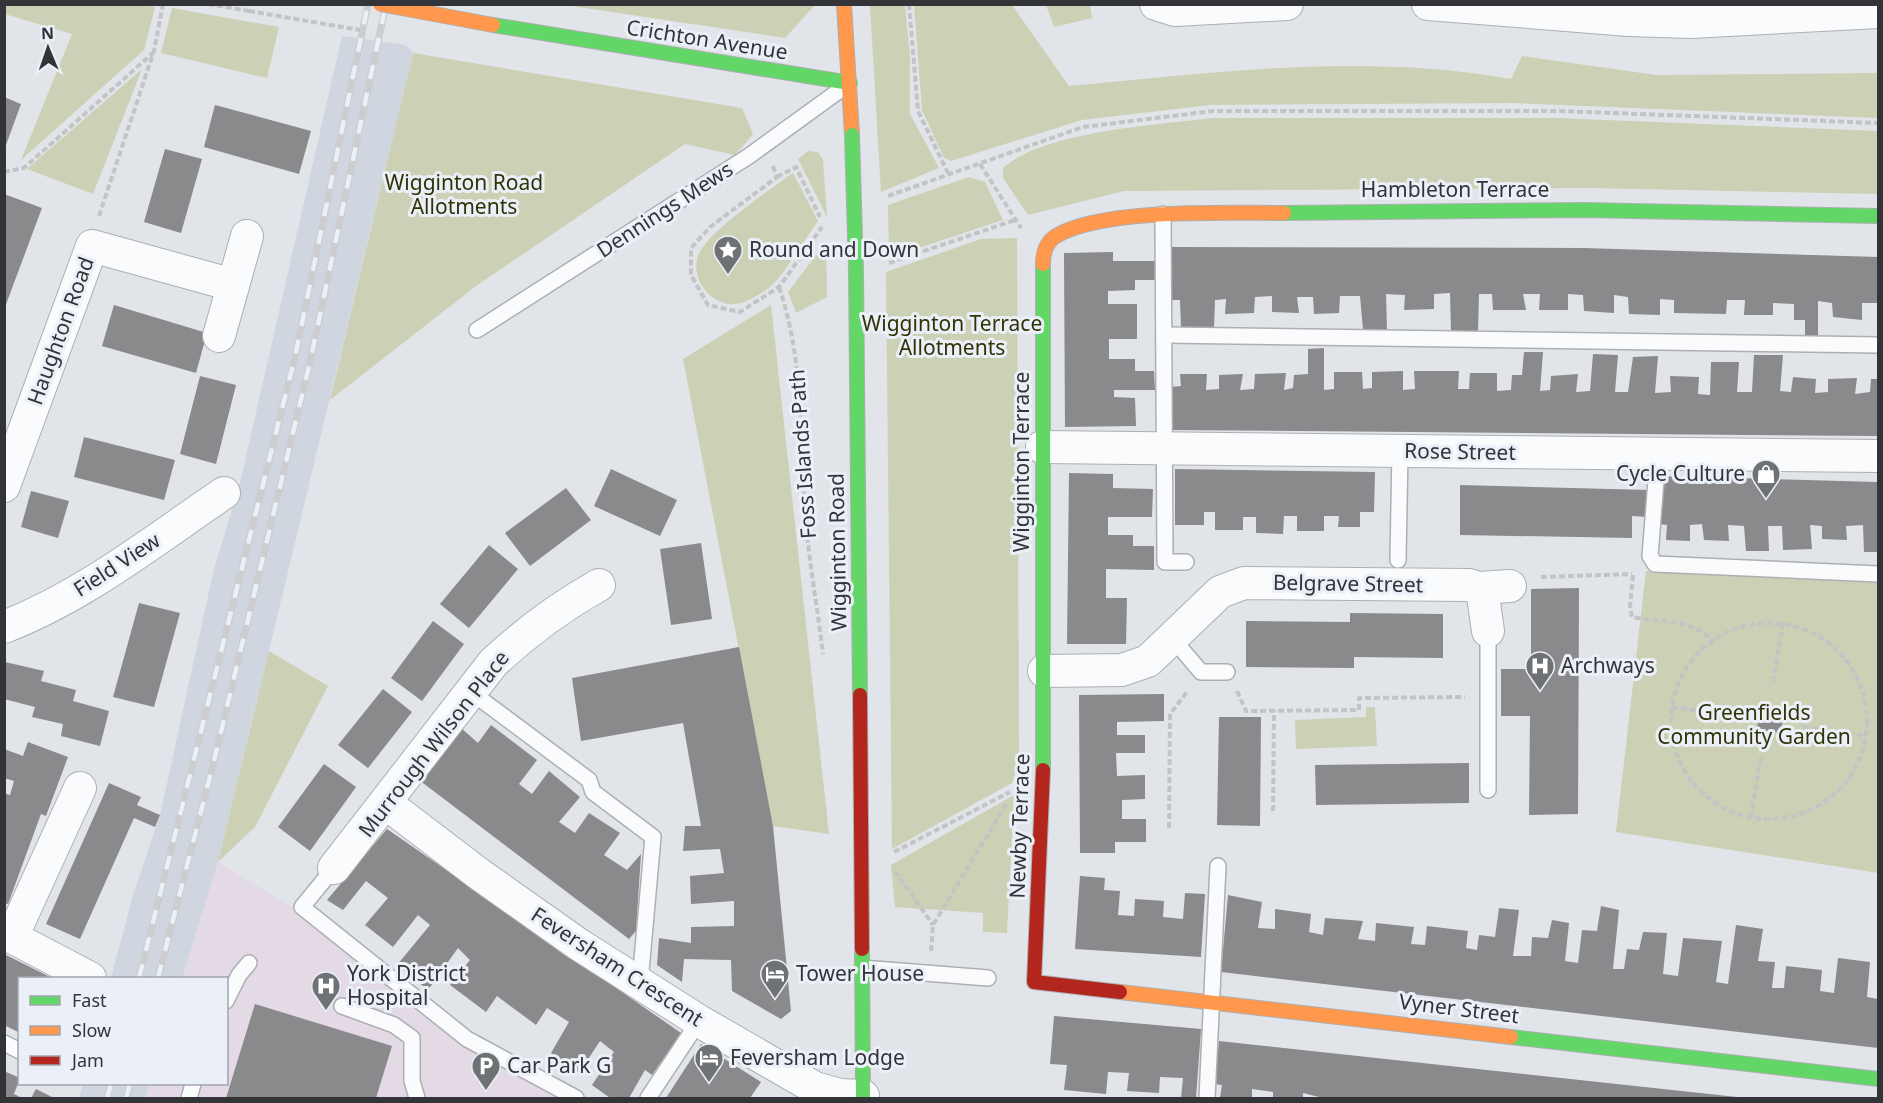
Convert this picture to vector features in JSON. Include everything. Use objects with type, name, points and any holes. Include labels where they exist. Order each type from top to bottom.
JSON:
[{"type":"street","name":"Crichton Avenue","points":[[380,4],[492,25],[850,83]]},
{"type":"street","name":"Wigginton Road","points":[[844,4],[850,83],[856,271],[863,1097]]},
{"type":"street","points":[[1156,4],[1175,10],[1287,4]]},
{"type":"street","points":[[1428,4],[1552,9],[1691,22],[1753,11],[1878,12]]},
{"type":"street","name":"Hambleton Terrace","points":[[1043,254],[1054,237],[1089,224],[1163,214],[1584,210],[1878,216]]},
{"type":"street","points":[[219,336],[247,236]]},
{"type":"street","name":"Haughton Road","points":[[4,486],[92,246],[233,285]]},
{"type":"street","name":"Wigginton Terrace","points":[[1043,254],[1044,671]]},
{"type":"street","name":"Rose Street","points":[[1042,447],[1878,456]]},
{"type":"street","name":"Field View","points":[[4,627],[38,614],[76,592],[224,493]]},
{"type":"street","name":"Belgrave Street","points":[[1044,671],[1122,670],[1148,661],[1220,592],[1244,583],[1469,585],[1478,588],[1510,586]]},
{"type":"street","name":"Murrough Wilson Place","points":[[334,868],[387,804],[494,663],[519,639],[564,605],[599,585]]},
{"type":"street","points":[[1478,588],[1483,596],[1488,631]]},
{"type":"street","name":"Newby Terrace","points":[[1034,982],[1040,871],[1044,671]]},
{"type":"street","points":[[80,788],[8,935],[88,977]]},
{"type":"street","name":"Feversham Crescent","points":[[387,804],[478,874],[569,938],[699,1021],[815,1088],[840,1095],[863,1097]]},
{"type":"street","name":"Vyner Street","points":[[1034,982],[1878,1079]]},
{"type":"lane","name":"Dennings Mews","points":[[477,330],[768,144],[850,83]]},
{"type":"lane","points":[[1163,214],[1165,562],[1186,562]]},
{"type":"lane","points":[[1165,335],[1878,345]]},
{"type":"lane","points":[[1398,560],[1400,451]]},
{"type":"lane","points":[[1658,455],[1650,556],[1655,564],[1878,574]]},
{"type":"lane","points":[[1488,631],[1488,790]]},
{"type":"lane","points":[[1173,639],[1201,672],[1227,672]]},
{"type":"lane","points":[[471,692],[589,780],[593,792],[653,837],[640,982]]},
{"type":"lane","points":[[1207,1098],[1218,866]]},
{"type":"lane","points":[[334,868],[302,907],[467,1039],[576,1098]]},
{"type":"lane","points":[[228,997],[239,975],[249,963]]},
{"type":"lane","points":[[862,968],[988,978]]},
{"type":"lane","points":[[342,1006],[394,1025],[411,1038],[412,1081],[417,1098]]},
{"type":"lane","points":[[648,1098],[699,1021]]},
{"type":"lane","points":[[4,1043],[18,1050]]},
{"type":"path","points":[[92,246],[103,202],[154,51],[163,4]]},
{"type":"path","points":[[208,4],[249,11]]},
{"type":"path","points":[[909,4],[918,111],[948,173]]},
{"type":"path","points":[[4,172],[24,168],[154,51]]},
{"type":"path","points":[[884,198],[948,173],[980,164],[1083,127],[1213,111],[1560,111],[1878,123]]},
{"type":"path","points":[[768,144],[777,177]]},
{"type":"path","points":[[980,164],[1015,220],[1043,254]]},
{"type":"path","points":[[796,167],[824,224],[779,287],[740,312],[708,305],[691,275],[691,248],[710,227],[777,177],[796,167]]},
{"type":"path","points":[[906,258],[1015,220]]},
{"type":"path","name":"Foss Islands Path","points":[[779,287],[791,323],[803,429],[804,500],[825,663]]},
{"type":"path","points":[[1510,586],[1518,578],[1633,574],[1655,564]]},
{"type":"path","points":[[1633,574],[1630,607],[1632,617],[1691,625],[1704,631],[1713,641]]},
{"type":"path","points":[[1773,681],[1783,623]]},
{"type":"path","points":[[1783,623],[1814,633],[1840,652],[1858,679],[1867,710],[1866,736],[1853,772],[1832,797],[1804,813],[1772,820],[1740,815],[1713,803],[1692,783],[1677,757],[1670,729],[1672,707],[1683,672],[1701,649],[1713,641],[1726,632],[1753,624],[1783,623]]},
{"type":"path","points":[[1169,828],[1170,714],[1201,672]]},
{"type":"path","points":[[1227,672],[1246,711],[1359,710],[1359,698],[1487,697]]},
{"type":"path","points":[[1672,707],[1729,715]]},
{"type":"path","points":[[1273,811],[1274,711]]},
{"type":"path","points":[[1803,727],[1866,736]]},
{"type":"path","points":[[1751,817],[1761,755]]},
{"type":"path","points":[[861,867],[1016,789],[933,925],[930,973]]},
{"type":"path","points":[[888,855],[891,865],[933,925]]},
{"type":"shaded area","points":[[342,36],[406,45],[413,53],[218,862],[183,977],[111,977],[133,895],[160,815],[214,569],[239,487]]},
{"type":"shaded area","name":"York District Hospital","points":[[218,862],[298,911],[465,1043],[569,1098],[145,1098],[150,1085],[228,1085],[228,977],[182,977]]},
{"type":"shaded area","points":[[83,1085],[150,1085],[145,1098],[79,1098]]},
{"type":"green space","points":[[815,4],[785,38],[565,5]]},
{"type":"green space","points":[[5,5],[143,5],[155,7],[144,50],[21,160],[72,34],[5,14]]},
{"type":"green space","points":[[870,5],[905,5],[910,57],[910,114],[939,168],[881,192]]},
{"type":"green space","points":[[914,5],[1012,5],[1069,86],[1179,75],[1345,66],[1456,71],[1511,79],[1522,56],[1656,75],[1878,73],[1878,118],[1512,103],[1211,105],[1082,120],[951,161],[944,158],[922,110]]},
{"type":"green space","points":[[1046,5],[1090,5],[1092,18],[1054,27]]},
{"type":"green space","points":[[172,8],[279,27],[267,78],[161,53]]},
{"type":"green space","name":"Wigginton Road Allotments","points":[[413,53],[742,108],[753,134],[735,155],[685,144],[476,286],[330,400]]},
{"type":"green space","points":[[142,69],[93,194],[27,169]]},
{"type":"green space","points":[[1212,118],[1556,118],[1878,131],[1878,194],[1587,188],[1124,191],[1028,215],[1003,178],[1003,168],[1021,156],[1045,146],[1102,132]]},
{"type":"green space","points":[[808,151],[818,152],[823,160],[827,217],[798,159]]},
{"type":"green space","points":[[793,173],[818,221],[787,267],[769,288],[753,298],[736,304],[717,300],[709,294],[698,278],[697,259],[701,250],[718,230]]},
{"type":"green space","points":[[969,177],[985,182],[1003,220],[889,258],[888,205]]},
{"type":"green space","name":"Wigginton Terrace Allotments","points":[[1017,238],[1019,760],[1012,783],[892,849],[886,272],[981,239]]},
{"type":"green space","points":[[826,242],[827,297],[796,313],[788,292]]},
{"type":"green space","points":[[771,305],[829,834],[773,826],[683,359]]},
{"type":"green space","name":"Greenfields Community Garden","points":[[1646,571],[1878,582],[1878,873],[1616,832]]},
{"type":"green space","points":[[269,651],[328,686],[255,827],[218,862]]},
{"type":"green space","points":[[1366,707],[1375,707],[1377,746],[1296,749],[1295,720],[1366,717]]},
{"type":"green space","points":[[1014,795],[1007,933],[983,932],[983,913],[895,907],[891,865]]},
{"type":"building","points":[[4,97],[21,104],[6,145],[4,144]]},
{"type":"building","points":[[215,105],[311,131],[299,174],[204,147]]},
{"type":"building","points":[[165,149],[202,159],[181,233],[144,222]]},
{"type":"building","points":[[4,194],[42,208],[5,307],[4,307]]},
{"type":"building","points":[[1170,247],[1583,248],[1878,257],[1878,303],[1862,303],[1862,320],[1833,317],[1832,303],[1818,301],[1818,336],[1805,337],[1805,320],[1794,320],[1794,304],[1773,303],[1773,315],[1744,315],[1745,300],[1727,300],[1726,314],[1674,313],[1674,300],[1660,299],[1660,315],[1629,314],[1628,297],[1614,295],[1614,313],[1584,311],[1583,295],[1568,294],[1568,310],[1539,310],[1540,294],[1523,294],[1526,310],[1493,310],[1492,294],[1479,294],[1478,332],[1451,331],[1450,293],[1434,294],[1434,309],[1404,310],[1405,295],[1386,294],[1387,330],[1363,329],[1360,296],[1340,296],[1339,313],[1314,314],[1313,297],[1297,297],[1299,313],[1272,312],[1272,296],[1255,297],[1254,313],[1225,314],[1226,299],[1215,300],[1214,328],[1181,328],[1180,300],[1170,300]]},
{"type":"building","points":[[1113,252],[1113,261],[1156,261],[1156,280],[1135,280],[1135,290],[1108,291],[1108,304],[1137,304],[1137,339],[1109,339],[1109,359],[1135,359],[1135,371],[1154,371],[1155,390],[1114,390],[1114,397],[1135,398],[1136,426],[1065,427],[1064,253]]},
{"type":"building","points":[[114,305],[207,333],[196,373],[102,346]]},
{"type":"building","points":[[1324,348],[1324,390],[1334,389],[1334,372],[1362,372],[1363,389],[1372,388],[1372,372],[1403,371],[1403,390],[1415,389],[1414,371],[1459,371],[1458,389],[1469,389],[1470,373],[1497,373],[1497,391],[1511,390],[1512,375],[1522,375],[1524,352],[1543,352],[1540,391],[1550,390],[1551,376],[1578,374],[1576,392],[1590,391],[1593,354],[1618,355],[1615,392],[1628,392],[1633,357],[1658,356],[1655,393],[1671,392],[1670,376],[1699,377],[1698,394],[1710,395],[1711,362],[1739,362],[1737,392],[1752,392],[1754,355],[1783,355],[1780,391],[1791,392],[1793,377],[1816,379],[1815,393],[1828,392],[1828,379],[1857,378],[1855,394],[1870,392],[1871,379],[1878,379],[1878,436],[1170,430],[1170,387],[1181,386],[1180,374],[1207,374],[1206,390],[1219,389],[1219,375],[1243,374],[1240,390],[1254,389],[1255,374],[1286,373],[1284,390],[1293,388],[1294,375],[1308,374],[1308,349]]},
{"type":"building","points":[[200,376],[236,385],[216,464],[180,454]]},
{"type":"building","points":[[84,437],[175,460],[164,500],[74,477]]},
{"type":"building","points":[[611,469],[677,500],[660,536],[594,506]]},
{"type":"building","points":[[1175,469],[1375,472],[1374,512],[1360,512],[1360,527],[1338,527],[1339,516],[1324,516],[1324,531],[1297,531],[1297,516],[1284,516],[1283,534],[1256,533],[1256,517],[1243,517],[1243,530],[1215,530],[1215,512],[1204,512],[1204,525],[1175,525]]},
{"type":"building","points":[[1069,473],[1113,474],[1113,488],[1153,489],[1152,517],[1108,517],[1108,535],[1133,535],[1133,546],[1154,546],[1154,570],[1106,569],[1106,598],[1127,598],[1126,644],[1067,644]]},
{"type":"building","points":[[1664,476],[1878,482],[1878,552],[1864,552],[1863,525],[1846,526],[1847,540],[1822,539],[1822,526],[1810,525],[1812,549],[1783,550],[1782,526],[1768,526],[1769,551],[1746,551],[1744,526],[1728,525],[1729,541],[1704,540],[1702,524],[1690,525],[1690,541],[1666,540],[1667,525],[1659,524]]},
{"type":"building","points":[[1460,485],[1648,490],[1648,517],[1632,516],[1632,538],[1460,535]]},
{"type":"building","points":[[566,488],[591,520],[530,566],[505,533]]},
{"type":"building","points":[[31,491],[69,501],[58,538],[21,527]]},
{"type":"building","points":[[701,543],[712,619],[671,625],[660,549]]},
{"type":"building","points":[[489,545],[518,569],[469,628],[440,604]]},
{"type":"building","name":"Archways","points":[[1579,588],[1578,814],[1529,815],[1530,716],[1501,716],[1501,669],[1531,669],[1531,589]]},
{"type":"building","points":[[139,603],[180,613],[154,707],[113,697]]},
{"type":"building","points":[[1350,613],[1443,614],[1443,658],[1354,657],[1354,668],[1246,667],[1246,621],[1350,622]]},
{"type":"building","points":[[433,621],[464,644],[422,701],[391,678]]},
{"type":"building","points":[[739,647],[773,826],[791,1011],[781,1019],[732,991],[731,960],[684,959],[682,982],[657,965],[659,938],[691,943],[691,927],[734,926],[734,901],[691,904],[690,876],[724,873],[720,849],[683,851],[685,826],[701,826],[683,723],[581,741],[572,678]]},
{"type":"building","points":[[5,662],[44,671],[41,681],[76,690],[73,701],[109,711],[100,746],[61,736],[63,724],[32,717],[35,707],[4,699]]},
{"type":"building","points":[[383,689],[412,712],[368,768],[338,745]]},
{"type":"building","points":[[1164,694],[1164,721],[1117,722],[1117,735],[1145,735],[1145,753],[1116,753],[1117,776],[1145,775],[1145,799],[1122,800],[1122,819],[1146,819],[1146,842],[1115,842],[1115,853],[1080,853],[1079,695]]},
{"type":"building","points":[[1760,707],[1785,710],[1780,733],[1757,730]]},
{"type":"building","points":[[1219,717],[1261,717],[1260,826],[1217,825]]},
{"type":"building","points":[[491,725],[537,760],[519,784],[532,794],[549,771],[580,797],[559,822],[575,833],[589,813],[620,833],[604,855],[627,870],[641,854],[636,931],[629,939],[419,780],[460,727],[478,743]]},
{"type":"building","points":[[28,742],[68,757],[46,816],[41,814],[8,904],[4,903],[4,793],[10,795],[14,781],[4,778],[4,749],[23,756]]},
{"type":"building","points":[[1469,763],[1469,803],[1316,805],[1315,765]]},
{"type":"building","points":[[324,764],[356,787],[310,851],[278,827]]},
{"type":"building","points":[[109,783],[141,797],[137,805],[160,815],[155,827],[134,818],[80,939],[46,924]]},
{"type":"building","points":[[387,829],[681,1033],[652,1075],[645,1070],[629,1098],[610,1098],[592,1085],[614,1052],[600,1041],[579,1073],[551,1053],[569,1022],[547,1008],[536,1025],[497,996],[486,1012],[450,985],[470,960],[458,948],[428,990],[397,965],[430,925],[418,915],[393,947],[365,925],[388,898],[366,881],[343,910],[327,900]]},
{"type":"building","points":[[1080,876],[1105,878],[1104,890],[1120,891],[1118,915],[1134,916],[1135,899],[1164,901],[1163,917],[1183,919],[1185,893],[1205,894],[1201,957],[1075,949]]},
{"type":"building","points":[[1228,895],[1262,902],[1258,928],[1275,929],[1275,909],[1311,914],[1309,932],[1323,935],[1325,918],[1363,921],[1358,939],[1375,941],[1376,923],[1414,927],[1411,944],[1425,945],[1427,926],[1468,931],[1466,948],[1477,950],[1479,935],[1495,937],[1499,908],[1519,910],[1513,956],[1531,956],[1532,937],[1548,938],[1552,920],[1569,923],[1565,961],[1578,963],[1582,930],[1597,931],[1601,906],[1619,910],[1613,969],[1624,969],[1627,949],[1639,950],[1643,932],[1667,933],[1663,974],[1678,976],[1683,938],[1722,941],[1716,982],[1728,984],[1736,925],[1763,929],[1758,961],[1775,962],[1772,988],[1784,988],[1786,966],[1822,970],[1820,991],[1834,993],[1838,958],[1870,962],[1867,997],[1878,999],[1878,1048],[1221,972]]},
{"type":"building","points":[[4,954],[50,977],[18,977],[18,1032],[4,1025]]},
{"type":"building","points":[[255,1004],[392,1046],[376,1098],[226,1098]]},
{"type":"building","points":[[1054,1016],[1201,1029],[1196,1098],[1181,1098],[1183,1078],[1160,1077],[1159,1093],[1127,1091],[1129,1073],[1108,1072],[1106,1094],[1064,1090],[1067,1065],[1050,1064]]},
{"type":"building","points":[[1219,1041],[1737,1098],[1323,1098],[1303,1093],[1303,1098],[1273,1098],[1273,1092],[1252,1089],[1252,1098],[1220,1098],[1222,1085],[1215,1084]]},
{"type":"building","points":[[701,1044],[761,1082],[750,1098],[666,1098]]},
{"type":"building","points":[[4,1071],[18,1077],[14,1094],[22,1098],[4,1098]]},
{"type":"building","points":[[36,1089],[54,1098],[31,1098]]},
{"type":"railway","points":[[139,977],[295,357],[368,4]]},
{"type":"railway","points":[[158,977],[212,769],[310,362],[386,4]]},
{"type":"railway","points":[[107,1098],[111,1085]]},
{"type":"railway","points":[[126,1098],[130,1085]]},
{"type":"traffic: fast","points":[[493,25],[850,83]]},
{"type":"traffic: fast","points":[[852,135],[856,271]]},
{"type":"traffic: fast","points":[[1284,213],[1584,210],[1878,216]]},
{"type":"traffic: fast","points":[[1043,264],[1043,770]]},
{"type":"traffic: fast","points":[[856,271],[860,695]]},
{"type":"traffic: fast","points":[[862,949],[863,1098]]},
{"type":"traffic: fast","points":[[1511,1037],[1878,1079]]},
{"type":"traffic: slow","points":[[380,4],[493,25]]},
{"type":"traffic: slow","points":[[844,4],[852,135]]},
{"type":"traffic: slow","points":[[1043,264],[1046,248],[1056,236],[1077,227],[1103,221],[1166,214],[1284,213]]},
{"type":"traffic: slow","points":[[1120,992],[1511,1037]]},
{"type":"traffic: jam","points":[[860,695],[862,949]]},
{"type":"traffic: jam","points":[[1043,770],[1034,982],[1120,992]]},
{"type":"place","name":"Round and Down","points":[[728,276]]},
{"type":"place","name":"Cycle Culture","points":[[1766,500]]},
{"type":"place","name":"Archways","points":[[1540,692]]},
{"type":"place","name":"Tower House","points":[[775,1000]]},
{"type":"place","name":"York District Hospital","points":[[326,1012]]},
{"type":"place","name":"Feversham Lodge","points":[[709,1084]]},
{"type":"place","name":"Car Park G","points":[[486,1092]]}]
